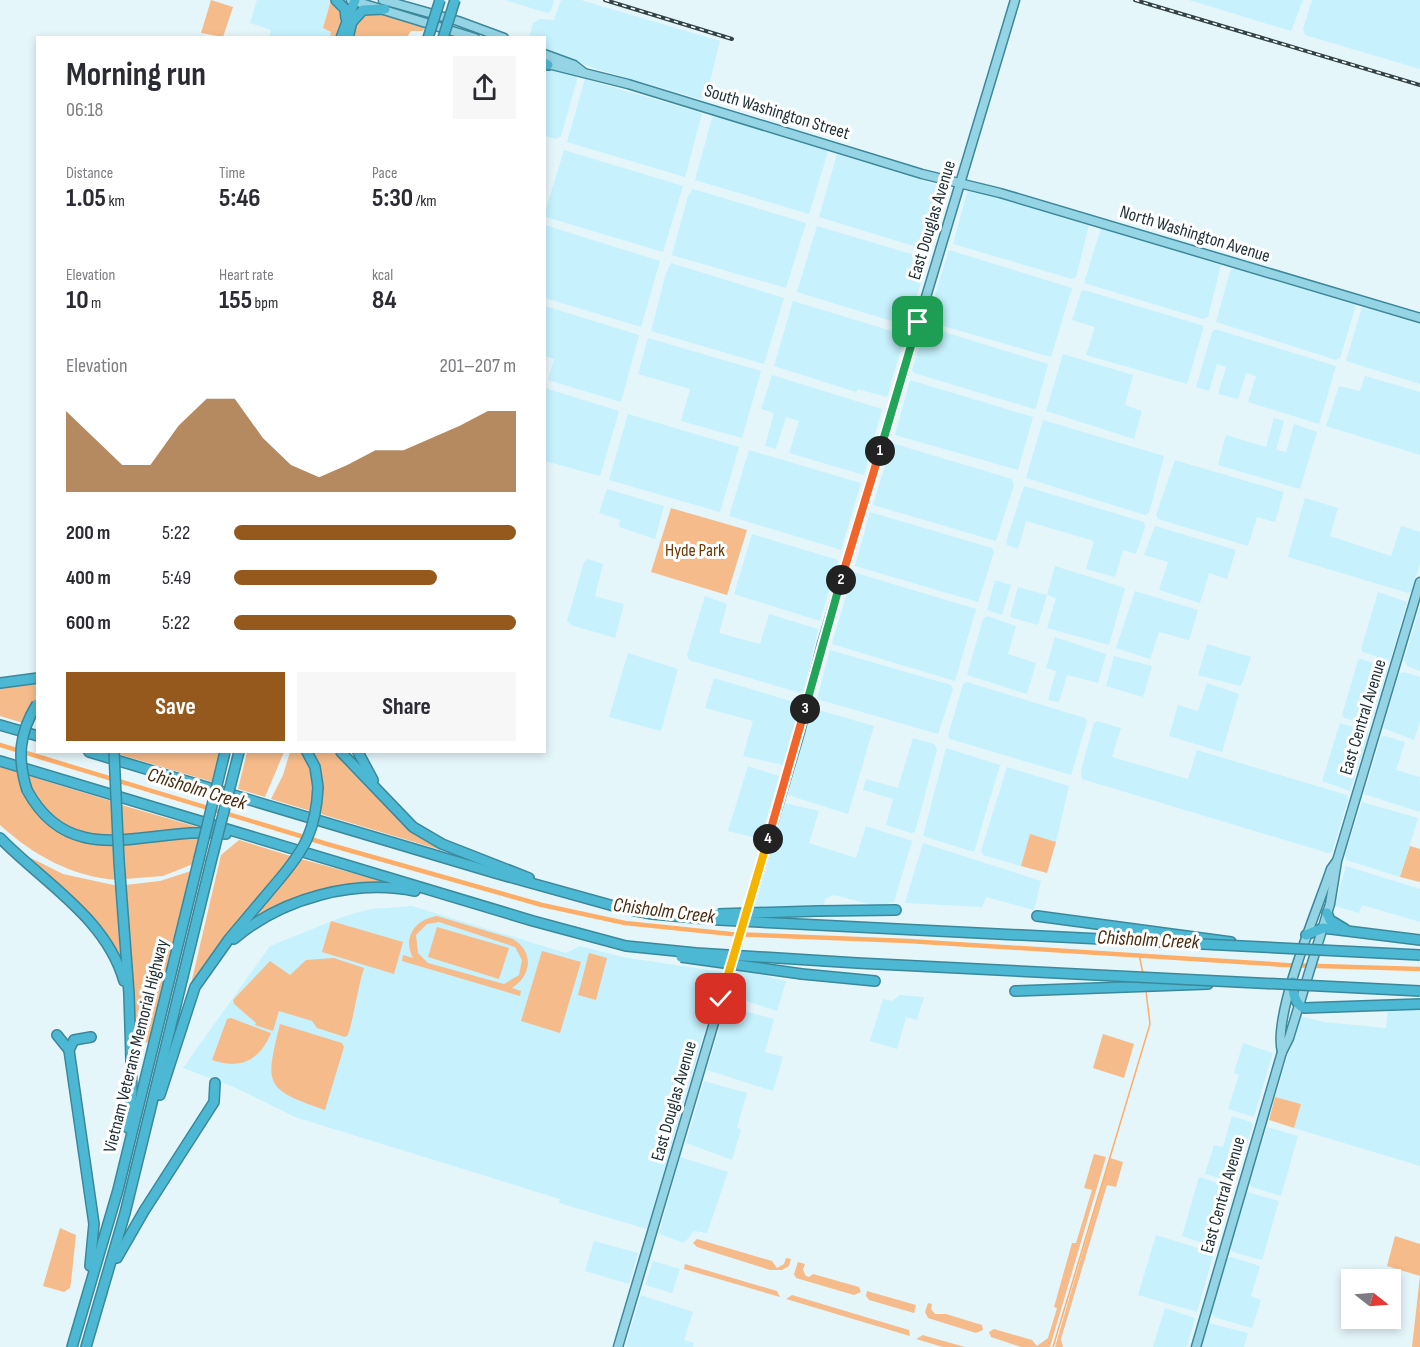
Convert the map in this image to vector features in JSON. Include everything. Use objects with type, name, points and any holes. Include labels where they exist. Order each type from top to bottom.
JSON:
[{"type":"highway","points":[[336,0],[345,9],[349,22],[348,36]]},
{"type":"highway","points":[[342,36],[349,22],[355,0]]},
{"type":"highway","points":[[429,36],[440,0]]},
{"type":"highway","points":[[444,36],[455,0]]},
{"type":"highway","points":[[349,22],[363,10],[384,5]]},
{"type":"highway","points":[[0,683],[36,678]]},
{"type":"highway","points":[[36,706],[28,720],[20,746],[20,762],[27,790],[34,804],[52,823],[84,838],[118,841],[213,832],[287,848]]},
{"type":"highway","points":[[0,723],[36,729]]},
{"type":"highway","points":[[0,723],[36,735]]},
{"type":"highway","points":[[92,753],[550,890],[652,914],[719,920],[1420,955]]},
{"type":"highway","points":[[114,753],[118,861],[132,1075],[131,1110],[118,1190]]},
{"type":"highway","name":"Vietnam Veterans Memorial Highway","points":[[72,1347],[118,1190],[225,753]]},
{"type":"highway","name":"Vietnam Veterans Memorial Highway","points":[[86,1347],[170,1048],[211,862],[239,753]]},
{"type":"highway","points":[[170,1048],[195,987],[219,952],[296,860],[310,836],[317,812],[318,787],[315,767],[308,753]]},
{"type":"highway","points":[[342,753],[391,807],[413,827],[442,844],[524,876],[550,890]]},
{"type":"highway","points":[[358,753],[367,771],[391,807]]},
{"type":"highway","points":[[0,760],[287,848],[533,921],[626,946],[702,961],[875,981]]},
{"type":"highway","points":[[0,838],[98,930],[120,968],[129,1011]]},
{"type":"highway","points":[[219,952],[263,919],[332,892],[386,887],[472,902]]},
{"type":"highway","points":[[652,914],[896,910]]},
{"type":"highway","points":[[1327,913],[1340,927],[1371,934]]},
{"type":"highway","points":[[1037,916],[1270,948]]},
{"type":"highway","points":[[1306,935],[1323,928],[1420,940]]},
{"type":"highway","points":[[626,946],[696,953],[1420,991]]},
{"type":"highway","points":[[1293,982],[1293,993],[1304,1008],[1420,1004]]},
{"type":"highway","points":[[1015,991],[1243,983]]},
{"type":"highway","points":[[57,1035],[69,1050],[94,1224],[93,1251],[84,1307]]},
{"type":"highway","points":[[69,1050],[74,1040],[92,1037]]},
{"type":"highway","points":[[214,1102],[215,1083]]},
{"type":"highway","points":[[102,1294],[117,1258],[144,1211],[214,1102],[224,1096]]},
{"type":"main road","points":[[355,0],[458,21],[499,36]]},
{"type":"main road","name":"East Douglas Avenue","points":[[618,1347],[800,732],[822,644],[1015,0]]},
{"type":"main road","points":[[384,5],[469,36]]},
{"type":"main road","name":"South Washington Street","points":[[546,55],[574,65],[583,72]]},
{"type":"main road","name":"South Washington Street","points":[[546,64],[573,72],[583,72],[917,172],[961,182]]},
{"type":"main road","name":"North Washington Avenue","points":[[961,182],[1420,318]]},
{"type":"main road","name":"East Central Avenue","points":[[1196,1347],[1282,1052],[1300,1005],[1323,928],[1337,861],[1420,582]]},
{"type":"main road","name":"East Central Avenue","points":[[1282,1052],[1279,1043],[1306,935],[1331,869],[1337,861]]},
{"type":"shaded area","points":[[257,0],[331,0],[323,28],[332,32],[330,36],[269,36],[271,30],[250,23]]},
{"type":"shaded area","points":[[505,0],[554,0],[551,11],[547,13]]},
{"type":"shaded area","points":[[561,0],[581,0],[720,41],[706,97],[700,99],[596,69],[546,49],[546,36],[530,36],[533,23],[540,19],[554,20]]},
{"type":"shaded area","points":[[1189,0],[1303,0],[1291,31]]},
{"type":"shaded area","points":[[1312,0],[1420,0],[1420,69],[1305,35],[1303,29]]},
{"type":"shaded area","points":[[546,68],[576,76],[577,80],[561,136],[556,139],[546,136]]},
{"type":"shaded area","points":[[585,79],[702,113],[685,177],[567,142]]},
{"type":"shaded area","points":[[715,116],[827,150],[809,214],[695,180],[712,118]]},
{"type":"shaded area","points":[[564,150],[683,186],[663,252],[546,217],[546,209]]},
{"type":"shaded area","points":[[837,154],[948,188],[930,251],[819,217]]},
{"type":"shaded area","points":[[693,189],[806,223],[786,288],[672,255],[688,196]]},
{"type":"shaded area","points":[[968,189],[1089,225],[1076,277],[1072,279],[953,244]]},
{"type":"shaded area","points":[[546,225],[660,261],[641,327],[546,298]]},
{"type":"shaded area","points":[[817,226],[928,259],[908,326],[797,292]]},
{"type":"shaded area","points":[[1101,228],[1221,265],[1208,317],[1203,319],[1084,283]]},
{"type":"shaded area","points":[[949,250],[1072,288],[1051,357],[929,322],[928,318]]},
{"type":"shaded area","points":[[671,263],[784,298],[764,364],[651,331],[666,273]]},
{"type":"shaded area","points":[[1233,268],[1354,304],[1355,308],[1340,358],[1336,360],[1216,322],[1230,271]]},
{"type":"shaded area","points":[[1084,290],[1204,326],[1187,384],[1086,355],[1095,327],[1072,320],[1081,292]]},
{"type":"shaded area","points":[[793,301],[905,335],[887,397],[858,389],[856,392],[774,366]]},
{"type":"shaded area","points":[[546,306],[639,335],[621,402],[548,380],[554,359],[546,356]]},
{"type":"shaded area","points":[[1362,307],[1420,324],[1420,384],[1346,361]]},
{"type":"shaded area","points":[[928,327],[1048,364],[1036,408],[914,373],[912,370],[925,329]]},
{"type":"shaded area","points":[[1215,329],[1336,366],[1319,424],[1248,402],[1256,376],[1246,373],[1238,399],[1218,394],[1226,367],[1217,364],[1209,391],[1196,387],[1212,332]]},
{"type":"shaded area","points":[[648,338],[761,371],[742,438],[681,421],[690,389],[638,374]]},
{"type":"shaded area","points":[[1063,354],[1133,375],[1125,405],[1142,411],[1134,439],[1046,411]]},
{"type":"shaded area","points":[[772,375],[882,409],[864,475],[789,453],[799,421],[786,417],[776,449],[765,446],[774,413],[761,409]]},
{"type":"shaded area","points":[[1365,376],[1420,392],[1420,455],[1326,426],[1339,386],[1360,391]]},
{"type":"shaded area","points":[[910,380],[1033,417],[1018,470],[895,435]]},
{"type":"shaded area","points":[[546,388],[619,411],[600,476],[546,461]]},
{"type":"shaded area","points":[[628,414],[739,447],[720,512],[609,480]]},
{"type":"shaded area","points":[[1274,418],[1284,421],[1276,450],[1286,452],[1294,424],[1317,432],[1300,489],[1218,465],[1226,435],[1266,447]]},
{"type":"shaded area","points":[[1043,420],[1164,456],[1149,513],[1145,515],[1026,478]]},
{"type":"shaded area","points":[[892,443],[1012,479],[1014,485],[996,541],[873,505]]},
{"type":"shaded area","points":[[749,450],[861,483],[841,550],[729,516]]},
{"type":"shaded area","points":[[1175,460],[1284,492],[1275,522],[1257,517],[1248,546],[1158,519],[1156,515]]},
{"type":"shaded area","points":[[1024,486],[1144,522],[1145,527],[1136,554],[1123,550],[1115,577],[1086,569],[1094,541],[1026,521],[1018,549],[1007,545]]},
{"type":"shaded area","points":[[607,489],[664,506],[655,539],[619,527],[620,520],[599,513]]},
{"type":"shaded area","points":[[1305,498],[1338,508],[1330,536],[1391,556],[1401,526],[1420,532],[1420,563],[1411,592],[1288,557]]},
{"type":"shaded area","points":[[870,512],[992,548],[994,552],[978,602],[855,566]]},
{"type":"shaded area","points":[[1155,526],[1236,550],[1227,579],[1209,573],[1200,603],[1159,590],[1168,562],[1144,555]]},
{"type":"shaded area","points":[[752,534],[838,560],[820,621],[734,594]]},
{"type":"shaded area","points":[[588,559],[603,564],[595,596],[624,604],[615,638],[571,625],[567,621],[584,562]]},
{"type":"shaded area","points":[[1055,566],[1125,588],[1109,645],[1047,628],[1056,598],[1047,595]]},
{"type":"shaded area","points":[[853,572],[976,609],[955,681],[832,644]]},
{"type":"shaded area","points":[[995,580],[1011,585],[1002,615],[987,610]]},
{"type":"shaded area","points":[[1018,587],[1047,595],[1038,625],[1010,617]]},
{"type":"shaded area","points":[[1135,591],[1198,610],[1189,640],[1159,632],[1150,659],[1116,648]]},
{"type":"shaded area","points":[[1378,592],[1407,602],[1390,661],[1363,652],[1361,649]]},
{"type":"shaded area","points":[[705,596],[727,604],[719,633],[760,644],[769,614],[818,629],[804,691],[800,693],[689,660],[687,655]]},
{"type":"shaded area","points":[[1420,607],[1420,671],[1407,666],[1404,660]]},
{"type":"shaded area","points":[[987,616],[1016,626],[1008,654],[1036,663],[1027,694],[967,675],[983,619]]},
{"type":"shaded area","points":[[1055,637],[1106,654],[1098,683],[1067,675],[1059,702],[1048,700],[1056,671],[1046,668]]},
{"type":"shaded area","points":[[1207,644],[1251,657],[1241,686],[1198,675]]},
{"type":"shaded area","points":[[830,650],[951,685],[953,689],[938,734],[817,699]]},
{"type":"shaded area","points":[[628,653],[678,669],[661,731],[609,717]]},
{"type":"shaded area","points":[[1114,656],[1152,666],[1143,697],[1106,686]]},
{"type":"shaded area","points":[[1358,660],[1388,668],[1370,725],[1344,718],[1342,715]]},
{"type":"shaded area","points":[[1404,672],[1420,677],[1420,720],[1414,740],[1383,728],[1399,674]]},
{"type":"shaded area","points":[[714,678],[800,704],[783,765],[743,756],[753,721],[705,708]]},
{"type":"shaded area","points":[[967,682],[1085,718],[1087,722],[1071,775],[950,739],[948,736],[963,684]]},
{"type":"shaded area","points":[[1207,683],[1239,694],[1222,752],[1169,736],[1178,705],[1198,711]]},
{"type":"shaded area","points":[[812,710],[874,726],[848,814],[788,795]]},
{"type":"shaded area","points":[[1097,721],[1121,728],[1112,757],[1188,779],[1197,750],[1347,795],[1348,800],[1332,852],[1328,853],[1082,779],[1081,770],[1094,723]]},
{"type":"shaded area","points":[[1340,723],[1369,734],[1350,791],[1322,781]]},
{"type":"shaded area","points":[[1381,737],[1405,742],[1396,770],[1420,777],[1420,812],[1364,794]]},
{"type":"shaded area","points":[[913,738],[934,744],[937,749],[915,832],[911,833],[886,825],[893,799],[863,790],[866,779],[898,788]]},
{"type":"shaded area","points":[[946,748],[1000,765],[974,852],[923,836]]},
{"type":"shaded area","points":[[748,766],[779,776],[761,839],[728,831]]},
{"type":"shaded area","points":[[1007,767],[1069,786],[1056,842],[1030,835],[1021,866],[983,855],[981,851]]},
{"type":"shaded area","points":[[1362,802],[1418,818],[1400,877],[1346,860],[1345,855]]},
{"type":"shaded area","points":[[785,803],[819,811],[809,843],[856,858],[866,826],[912,841],[894,902],[877,906],[834,895],[825,899],[824,907],[755,907]]},
{"type":"shaded area","points":[[923,843],[1041,881],[1034,910],[986,897],[982,907],[905,903]]},
{"type":"shaded area","points":[[1346,866],[1420,889],[1420,922],[1362,905],[1359,913],[1335,906]]},
{"type":"shaded area","points":[[412,906],[566,953],[580,946],[622,957],[722,972],[647,1229],[559,1203],[560,1199],[295,1117],[234,1087],[183,1068],[270,946],[342,917],[371,909]]},
{"type":"shaded area","points":[[738,969],[786,981],[777,1011],[730,996]]},
{"type":"shaded area","points":[[900,995],[924,997],[917,1020],[906,1017],[897,1049],[870,1041],[883,999],[892,1001]]},
{"type":"shaded area","points":[[726,1006],[774,1019],[765,1052],[783,1057],[773,1091],[707,1070]]},
{"type":"shaded area","points":[[1420,1009],[1420,1166],[1294,1128],[1301,1104],[1275,1097],[1300,1016],[1324,1022],[1386,1028],[1388,1010]]},
{"type":"shaded area","points":[[1243,1043],[1273,1053],[1254,1117],[1228,1109],[1239,1075],[1234,1073]]},
{"type":"shaded area","points":[[704,1081],[747,1093],[737,1127],[741,1130],[732,1160],[686,1143]]},
{"type":"shaded area","points":[[1232,1116],[1251,1122],[1253,1125],[1234,1182],[1205,1174],[1214,1145],[1223,1147]]},
{"type":"shaded area","points":[[1267,1127],[1298,1136],[1281,1196],[1252,1187],[1249,1183]]},
{"type":"shaded area","points":[[680,1157],[728,1172],[707,1233],[694,1231],[684,1243],[659,1234]]},
{"type":"shaded area","points":[[1199,1177],[1231,1187],[1233,1190],[1215,1247],[1182,1236]]},
{"type":"shaded area","points":[[1247,1192],[1279,1201],[1262,1260],[1233,1252],[1230,1248]]},
{"type":"shaded area","points":[[1156,1235],[1214,1253],[1197,1312],[1138,1295]]},
{"type":"shaded area","points":[[594,1241],[638,1253],[629,1284],[585,1271]]},
{"type":"shaded area","points":[[1231,1257],[1260,1266],[1251,1296],[1261,1300],[1252,1328],[1214,1317],[1211,1312],[1227,1258]]},
{"type":"shaded area","points":[[653,1261],[680,1269],[672,1293],[645,1285]]},
{"type":"shaded area","points":[[641,1295],[693,1312],[684,1340],[694,1343],[693,1347],[625,1347]]},
{"type":"shaded area","points":[[1165,1308],[1195,1318],[1187,1347],[1153,1347]]},
{"type":"shaded area","points":[[1209,1323],[1248,1333],[1244,1347],[1201,1347]]},
{"type":"green space","points":[[211,0],[233,7],[223,36],[201,33]]},
{"type":"green space","points":[[331,0],[342,8],[343,21],[337,36],[330,36],[331,32],[323,28]]},
{"type":"green space","points":[[376,12],[425,26],[423,31],[411,31],[408,36],[352,36],[356,20],[362,14]]},
{"type":"green space","name":"Hyde Park","points":[[671,508],[747,530],[727,595],[651,572]]},
{"type":"green space","points":[[36,681],[36,701],[23,723],[0,716],[0,686]]},
{"type":"green space","points":[[118,753],[220,753],[213,782]]},
{"type":"green space","points":[[247,753],[284,753],[265,797],[238,789]]},
{"type":"green space","points":[[290,753],[305,753],[315,783],[314,812],[271,799],[283,775]]},
{"type":"green space","points":[[312,753],[340,753],[397,817],[411,829],[445,849],[444,851],[321,814],[322,787]]},
{"type":"green space","points":[[0,767],[18,772],[20,780],[39,809],[56,828],[79,839],[114,845],[118,880],[85,874],[54,863],[26,846],[0,825]]},
{"type":"green space","points":[[26,775],[111,801],[114,837],[85,834],[59,821],[39,801]]},
{"type":"green space","points":[[118,804],[201,828],[201,830],[120,835]]},
{"type":"green space","points":[[1030,834],[1056,842],[1047,873],[1021,866]]},
{"type":"green space","points":[[200,836],[193,864],[163,876],[125,879],[121,844]]},
{"type":"green space","points":[[239,840],[294,857],[209,958],[190,988],[221,855]]},
{"type":"green space","points":[[1410,846],[1420,849],[1420,882],[1400,877]]},
{"type":"green space","points":[[31,858],[63,874],[118,886],[123,962],[96,922],[30,861]]},
{"type":"green space","points":[[301,859],[385,882],[329,890],[247,925],[278,890]]},
{"type":"green space","points":[[191,871],[149,1043],[135,1039],[125,885],[160,881]]},
{"type":"green space","points":[[437,916],[513,939],[520,944],[527,957],[527,970],[519,983],[512,988],[521,991],[520,996],[402,961],[403,955],[413,958],[409,943],[410,936],[417,925]],"holes":[[[439,922],[515,947],[522,960],[519,975],[504,984],[428,963],[418,953],[416,935],[427,924]]]},
{"type":"green space","points":[[331,921],[403,942],[394,974],[322,952]]},
{"type":"green space","points":[[437,927],[509,948],[499,979],[428,957]]},
{"type":"green space","points":[[542,951],[581,962],[560,1033],[521,1021]]},
{"type":"green space","points":[[589,953],[607,958],[596,1000],[578,995]]},
{"type":"green space","points":[[334,958],[364,968],[348,1035],[345,1037],[317,1028],[312,1021],[279,1011],[273,1031],[255,1025],[256,1023],[234,1004],[233,1000],[270,961],[290,975],[306,960]]},
{"type":"green space","points":[[231,1018],[271,1033],[261,1050],[248,1060],[231,1064],[212,1060],[227,1019]]},
{"type":"green space","points":[[280,1024],[342,1043],[344,1047],[325,1110],[290,1096],[280,1090],[274,1082],[272,1060]]},
{"type":"green space","points":[[1103,1034],[1134,1044],[1124,1078],[1093,1068]]},
{"type":"green space","points":[[1275,1097],[1301,1104],[1294,1128],[1269,1120]]},
{"type":"green space","points":[[1094,1154],[1106,1157],[1050,1347],[1021,1347],[991,1337],[989,1332],[994,1329],[1032,1340],[1037,1346],[1048,1338],[1072,1243],[1076,1243],[1092,1190],[1084,1188]]},
{"type":"green space","points":[[1110,1158],[1123,1162],[1116,1187],[1107,1185],[1061,1339],[1063,1347],[1055,1347]]},
{"type":"green space","points":[[60,1228],[76,1235],[70,1288],[64,1292],[43,1286]]},
{"type":"green space","points":[[1395,1236],[1420,1244],[1420,1276],[1387,1266]]},
{"type":"green space","points":[[697,1239],[772,1261],[777,1268],[784,1264],[786,1258],[791,1259],[789,1266],[782,1270],[770,1270],[697,1247],[693,1243]]},
{"type":"green space","points":[[798,1262],[805,1264],[803,1270],[806,1276],[813,1274],[859,1287],[861,1292],[854,1295],[796,1278],[794,1274]]},
{"type":"green space","points":[[685,1264],[777,1291],[780,1297],[684,1269]]},
{"type":"green space","points":[[1420,1276],[1420,1347],[1412,1347]]},
{"type":"green space","points":[[867,1291],[916,1305],[914,1313],[869,1300],[866,1296]]},
{"type":"green space","points":[[792,1295],[909,1330],[910,1336],[786,1299]]},
{"type":"green space","points":[[928,1303],[932,1304],[931,1309],[935,1314],[946,1314],[982,1325],[983,1330],[976,1333],[928,1318],[925,1312]]},
{"type":"green space","points":[[923,1335],[965,1347],[943,1347],[916,1339]]},
{"type":"waterway","name":"Chisholm Creek","points":[[0,745],[327,844],[542,905],[625,923],[731,934],[908,941],[1286,965],[1420,969]]},
{"type":"waterway","points":[[1139,954],[1143,974]]},
{"type":"waterway","points":[[1053,1347],[1150,1024],[1146,991]]},
{"type":"railway","points":[[605,0],[732,39]]},
{"type":"railway","points":[[1135,0],[1420,85]]},
{"type":"route","points":[[721,999],[800,732],[822,644],[918,322]]}]
